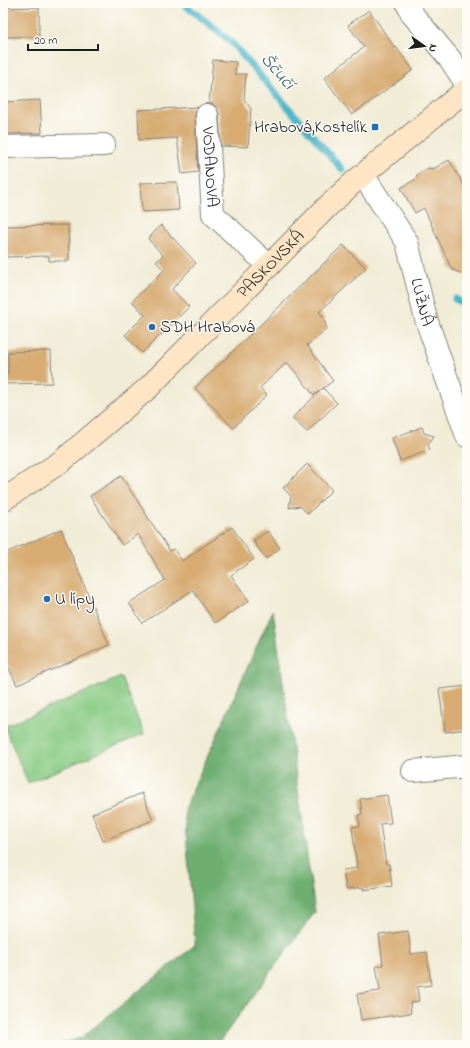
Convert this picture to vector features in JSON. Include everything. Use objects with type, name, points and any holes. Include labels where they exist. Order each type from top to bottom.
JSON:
[{"type":"main road","name":"PASKOVSKÁ","points":[[3,500],[62,461],[134,400],[170,367],[328,206],[467,89]]},
{"type":"street","points":[[407,3],[412,14],[450,59],[467,85]]},
{"type":"street","name":"VODANOVA","points":[[207,115],[213,214],[269,266]]},
{"type":"street","points":[[3,147],[104,145]]},
{"type":"street","name":"LUŽNÁ","points":[[363,175],[408,242],[426,319],[467,436]]},
{"type":"street","points":[[413,771],[467,766]]},
{"type":"green space","points":[[273,610],[315,912],[217,1045],[54,1045],[81,1038],[195,945],[184,809]]},
{"type":"green space","points":[[121,677],[144,734],[28,783],[4,726]]},
{"type":"building","points":[[39,7],[39,37],[3,37],[3,8]]},
{"type":"building","points":[[369,10],[395,48],[396,47],[413,70],[352,115],[324,78],[364,47],[348,25]]},
{"type":"building","points":[[213,60],[236,62],[235,74],[246,74],[244,99],[251,109],[248,147],[221,146],[219,114],[217,108],[213,104],[209,103]]},
{"type":"building","points":[[40,100],[42,133],[3,134],[3,102]]},
{"type":"building","points":[[198,107],[195,116],[198,172],[182,174],[177,138],[139,140],[138,110]]},
{"type":"building","points":[[449,160],[467,190],[467,276],[451,268],[424,208],[415,213],[401,188],[416,179],[417,175],[428,168],[433,169]]},
{"type":"building","points":[[177,182],[179,210],[142,212],[140,183]]},
{"type":"building","points":[[68,225],[69,261],[49,261],[49,256],[6,257],[5,226]]},
{"type":"building","points":[[161,225],[196,263],[172,289],[189,307],[142,353],[125,335],[145,315],[132,301],[164,270],[156,262],[163,255],[148,239]]},
{"type":"building","points":[[343,245],[366,268],[319,312],[323,316],[327,329],[307,345],[333,381],[314,395],[287,362],[260,388],[267,395],[233,428],[195,388]]},
{"type":"building","points":[[51,351],[52,383],[3,384],[8,373],[8,352]]},
{"type":"building","points":[[323,388],[337,403],[307,432],[292,418]]},
{"type":"building","points":[[422,427],[424,433],[434,436],[428,445],[430,450],[400,461],[392,438]]},
{"type":"building","points":[[307,464],[332,490],[308,514],[300,506],[289,508],[291,496],[283,488]]},
{"type":"building","points":[[121,476],[170,551],[174,549],[182,561],[232,527],[254,559],[231,575],[249,601],[215,623],[193,590],[142,623],[129,603],[165,580],[138,534],[122,545],[90,496]]},
{"type":"building","name":"U lípy","points":[[61,529],[109,645],[17,685],[3,656],[3,554]]},
{"type":"building","points":[[268,531],[280,548],[266,559],[253,541]]},
{"type":"building","points":[[467,686],[467,729],[445,732],[439,689]]},
{"type":"building","points":[[142,793],[153,820],[103,841],[92,814]]},
{"type":"building","points":[[387,795],[391,823],[380,824],[386,864],[389,864],[392,886],[363,890],[363,887],[346,889],[343,870],[357,868],[352,827],[360,826],[358,815],[362,814],[360,799]]},
{"type":"building","points":[[408,931],[411,954],[427,952],[431,985],[417,987],[419,1001],[410,1003],[411,1013],[361,1020],[357,994],[380,991],[376,966],[383,965],[379,935]]},
{"type":"waterway","name":"Ščučí","points":[[182,3],[231,42],[342,169]]},
{"type":"waterway","name":"Ščučí","points":[[455,299],[467,306]]},
{"type":"place","name":"Hrabová,Kostelík","points":[[375,127]]},
{"type":"place","name":"SDH Hrabová","points":[[152,327]]},
{"type":"place","name":"U lípy","points":[[47,599]]}]
